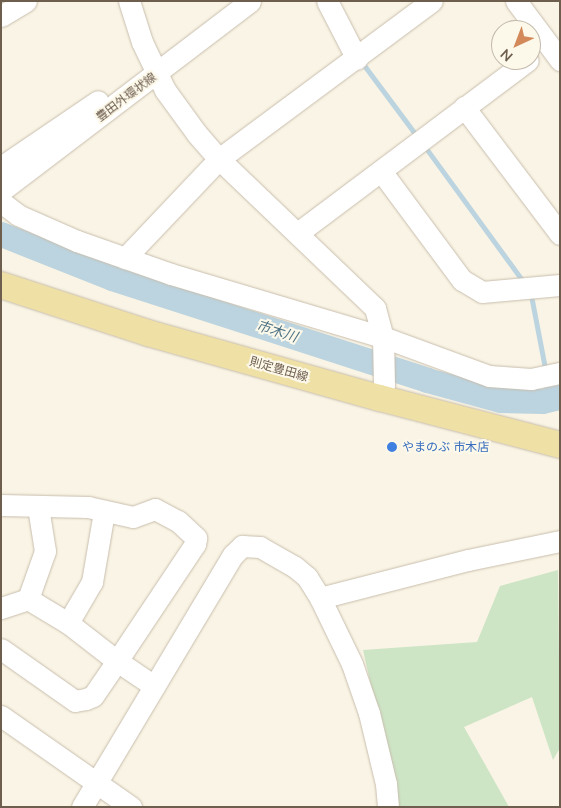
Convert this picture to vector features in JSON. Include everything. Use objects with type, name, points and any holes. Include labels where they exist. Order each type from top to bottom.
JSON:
[{"type":"main road","name":"則定豊田線","points":[[1,285],[148,332],[382,392],[560,445]]},
{"type":"street","points":[[1,16],[26,1]]},
{"type":"street","points":[[129,1],[154,67],[165,90],[197,134],[219,159],[299,232],[376,308],[382,337],[382,392]]},
{"type":"street","name":"豊田外環状線","points":[[1,191],[154,67],[226,1]]},
{"type":"street","name":"豊田外環状線","points":[[1,167],[106,96],[154,67],[250,1]]},
{"type":"street","points":[[327,1],[356,59]]},
{"type":"street","points":[[125,258],[219,159],[432,1]]},
{"type":"street","points":[[516,1],[554,52],[541,56]]},
{"type":"street","points":[[299,232],[515,70]]},
{"type":"street","points":[[464,107],[560,234]]},
{"type":"street","points":[[381,171],[462,280],[482,292],[560,285]]},
{"type":"street","points":[[1,202],[26,218],[77,241],[171,274],[382,337],[489,376],[538,378],[560,373]]},
{"type":"street","points":[[1,505],[88,507],[134,517],[156,509],[178,521],[196,538],[195,544],[117,661],[92,696],[86,700],[75,700],[1,649]]},
{"type":"street","points":[[28,599],[45,551],[38,507]]},
{"type":"street","points":[[68,623],[92,582],[104,512]]},
{"type":"street","points":[[320,598],[468,560],[560,541]]},
{"type":"street","points":[[82,807],[233,554],[242,546],[260,547],[295,566],[306,577],[320,598],[352,664],[369,713],[386,784],[388,807]]},
{"type":"street","points":[[1,608],[28,599],[68,623],[117,661],[154,686]]},
{"type":"street","points":[[1,716],[131,807]]},
{"type":"green space","points":[[558,570],[560,748],[553,760],[532,697],[464,727],[509,807],[398,807],[363,650],[477,642],[500,586]]},
{"type":"waterway","points":[[365,66],[418,137]]},
{"type":"waterway","points":[[424,145],[524,282]]},
{"type":"waterway","name":"市木川","points":[[1,234],[112,278],[427,380],[500,400],[542,401],[560,397]]},
{"type":"waterway","points":[[531,293],[546,371]]},
{"type":"waterway","points":[[542,401],[547,381]]},
{"type":"place","name":"やまのぶ 市木店","points":[[392,447]]}]
